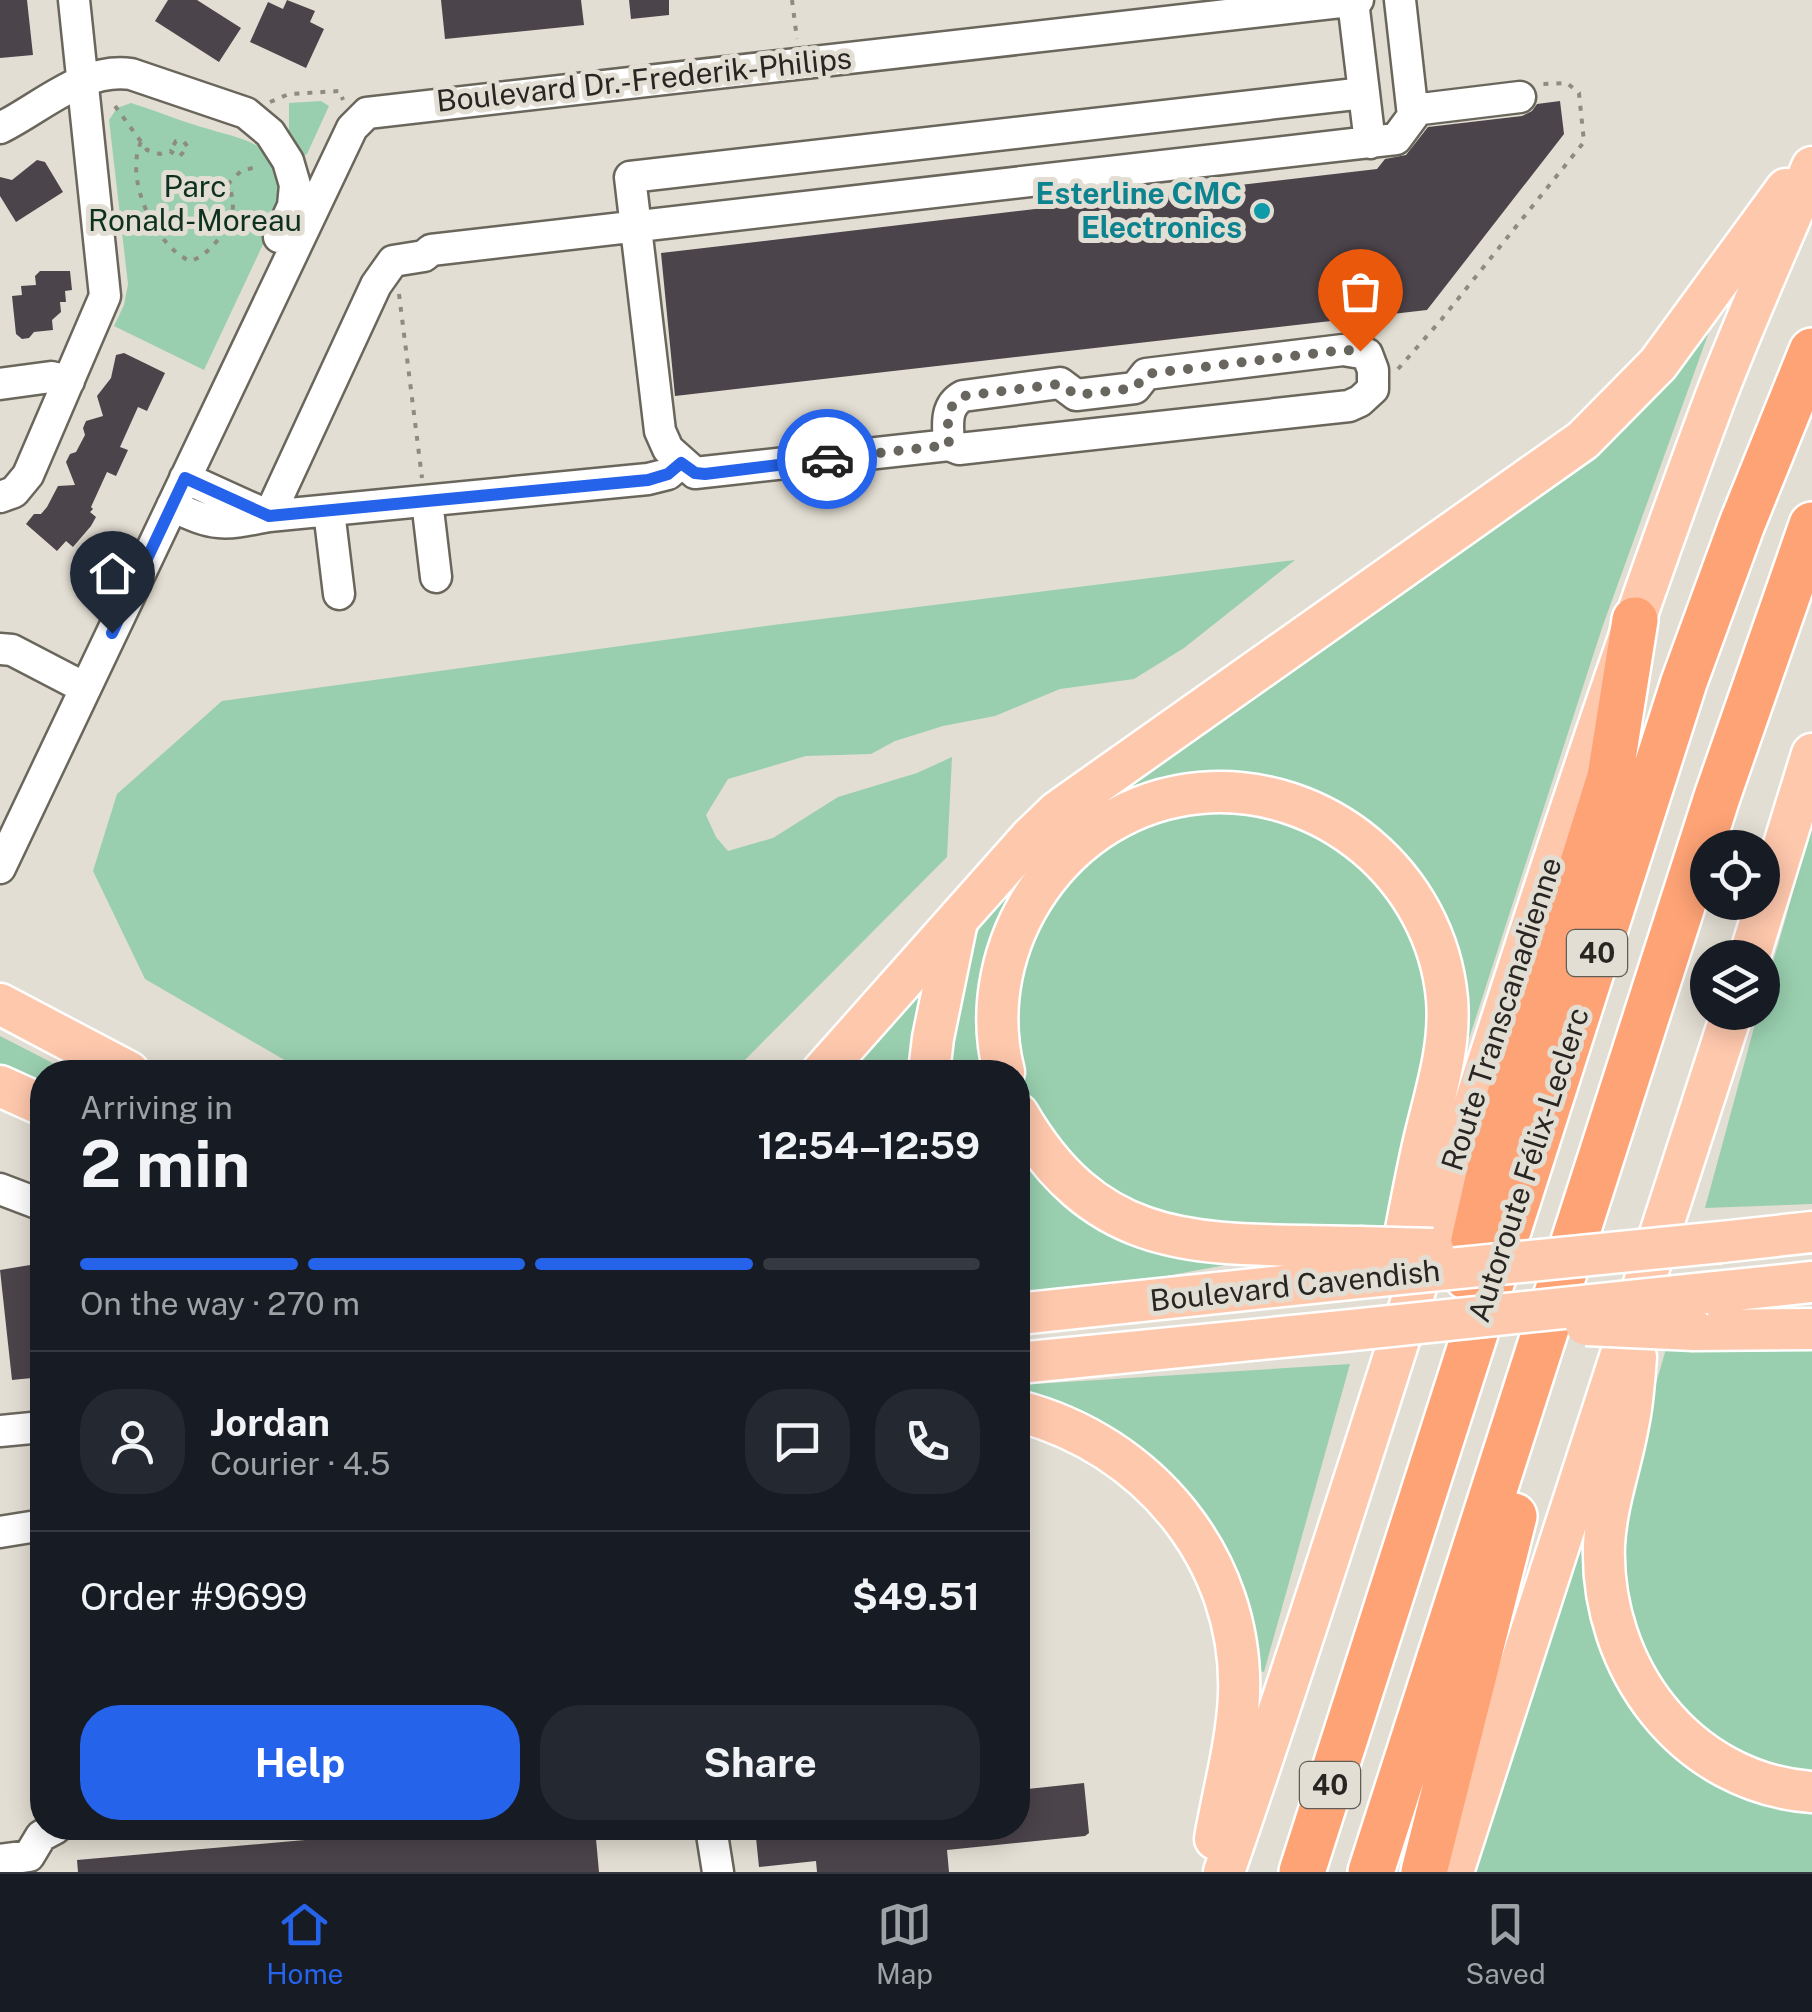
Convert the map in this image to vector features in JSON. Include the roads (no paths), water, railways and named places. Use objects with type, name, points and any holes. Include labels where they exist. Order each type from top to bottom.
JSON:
[{"type":"highway","name":"Autoroute Félix-Leclerc","points":[[1302,1872],[1684,682],[1761,474],[1812,351]]},
{"type":"highway","name":"40","points":[[1372,1872],[1756,676],[1812,526]]},
{"type":"highway","points":[[1402,1562],[1499,1130],[1610,776],[1635,620]]},
{"type":"highway","points":[[1424,1872],[1476,1676],[1596,1171]]},
{"type":"main road","points":[[833,1060],[1030,838],[1069,802],[1583,440],[1658,364],[1812,153]]},
{"type":"main road","name":"Route Transcanadienne","points":[[1224,1872],[1548,871],[1716,398],[1812,167]]},
{"type":"main road","points":[[1755,940],[1812,754]]},
{"type":"main road","points":[[1002,1060],[996,1003],[1007,947],[1016,924],[1030,898],[1065,858],[1124,814],[1198,793],[1255,795],[1327,818],[1368,845],[1389,866],[1406,888],[1434,940],[1448,1020],[1442,1068],[1362,1455]]},
{"type":"main road","points":[[930,1060],[956,922]]},
{"type":"main road","points":[[0,1004],[106,1060]]},
{"type":"main road","points":[[1453,1872],[1726,1030]]},
{"type":"main road","points":[[0,1086],[30,1100]]},
{"type":"main road","points":[[1030,1136],[1066,1179],[1101,1208],[1132,1225],[1185,1240],[1354,1263],[1607,1253],[1812,1232]]},
{"type":"main road","name":"Boulevard Cavendish","points":[[1030,1312],[1354,1263]]},
{"type":"main road","points":[[1644,1279],[1629,1423],[1604,1544],[1606,1590],[1616,1636],[1652,1705],[1692,1745],[1742,1776],[1812,1792]]},
{"type":"main road","points":[[1700,1312],[1812,1282]]},
{"type":"main road","points":[[1700,1312],[1812,1329]]},
{"type":"main road","name":"Boulevard Cavendish","points":[[1030,1357],[1452,1319],[1700,1312]]},
{"type":"main road","points":[[1030,1415],[1098,1442],[1146,1477],[1185,1521],[1223,1592],[1236,1649],[1239,1695],[1209,1872]]},
{"type":"street","points":[[0,497],[14,492],[28,474],[105,296],[74,0]]},
{"type":"street","points":[[1356,0],[1370,143]]},
{"type":"street","name":"Boulevard Dr.-Frederik-Philips","points":[[1,861],[352,128],[366,113],[1356,0]]},
{"type":"street","points":[[269,516],[376,286],[388,265],[395,261],[424,256],[431,250],[1396,139],[1414,116],[1400,0]]},
{"type":"street","name":"Boulevard Dr.-Frederik-Philips","points":[[84,80],[100,74],[131,74],[246,113],[281,146],[295,185],[293,206],[177,456],[178,492]]},
{"type":"street","points":[[0,128],[84,80]]},
{"type":"street","points":[[949,445],[950,411],[963,396],[1060,384],[1076,395],[1096,393],[1135,388],[1146,374],[1343,350],[1367,354],[1373,370],[1373,389],[1360,402],[1348,406],[959,449],[949,445],[695,473],[668,449],[658,424],[630,177],[1364,93]]},
{"type":"street","points":[[1413,110],[1520,97]]},
{"type":"street","points":[[0,384],[51,377],[69,381]]},
{"type":"street","points":[[178,492],[217,524],[328,512],[425,494],[648,480],[668,474],[681,463]]},
{"type":"street","points":[[425,494],[436,576]]},
{"type":"street","points":[[328,512],[338,594]]},
{"type":"street","points":[[0,650],[12,650],[85,688]]},
{"type":"street","points":[[0,1189],[30,1200]]},
{"type":"street","points":[[0,1432],[30,1428]]},
{"type":"street","points":[[0,1532],[30,1527]]},
{"type":"street","points":[[0,1860],[29,1856],[39,1840]]},
{"type":"street","points":[[713,1840],[718,1872]]},
{"type":"place","name":"Esterline CMC Electronics","points":[[1262,211]]},
{"type":"park label","name":"Parc Ronald-Moreau","points":[[195,204]]}]
